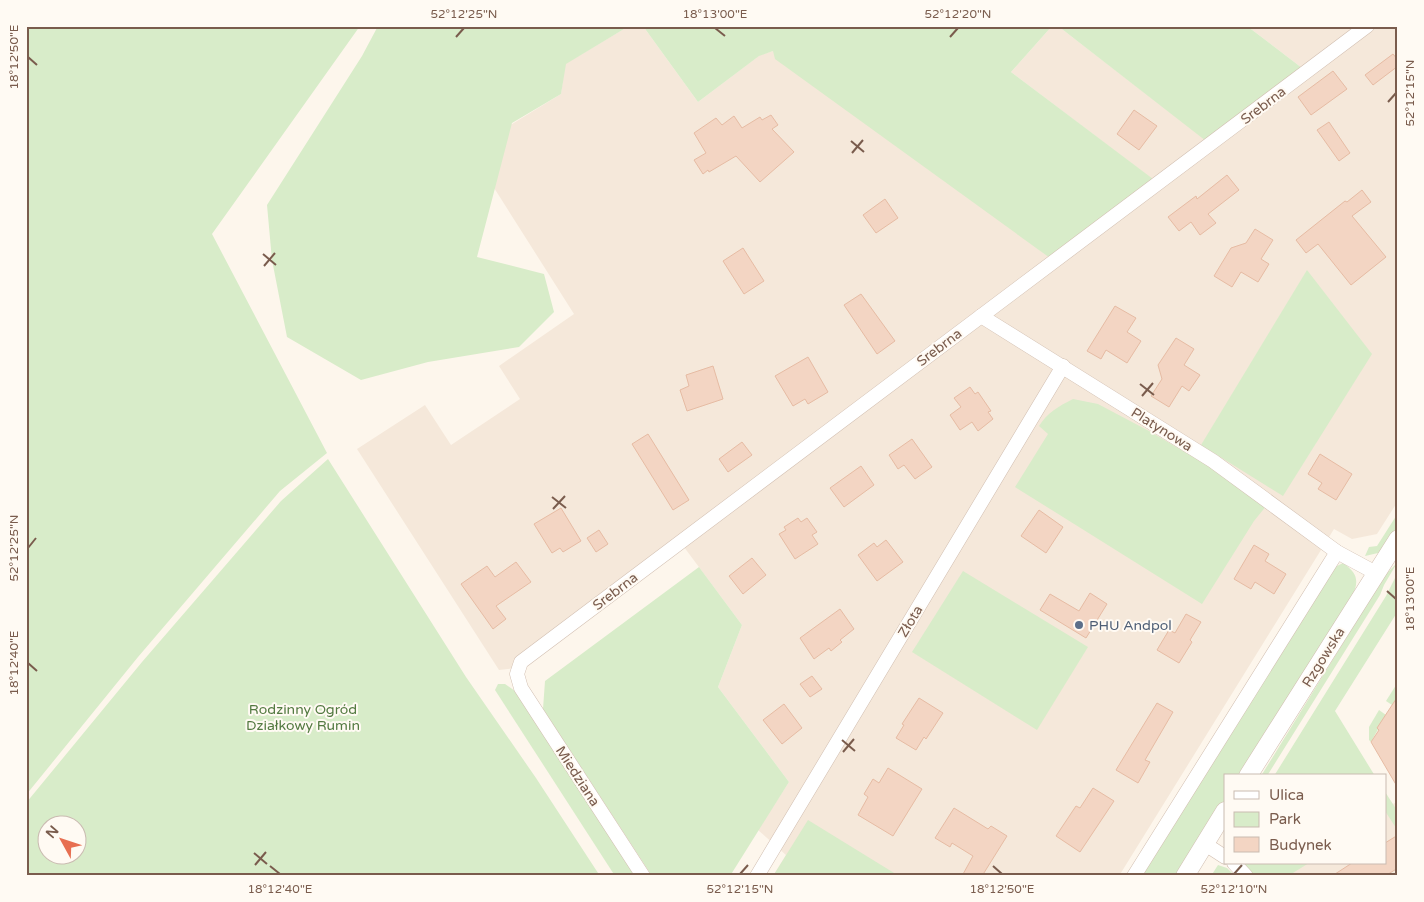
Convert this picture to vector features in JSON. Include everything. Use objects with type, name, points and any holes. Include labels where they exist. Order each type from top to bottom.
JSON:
[{"type":"street","name":"Srebrna","points":[[518,674],[521,662],[1367,26]]},
{"type":"street","name":"Platynowa","points":[[981,316],[1213,461],[1337,552],[1376,573]]},
{"type":"street","name":"Złota","points":[[758,876],[1063,366]]},
{"type":"street","name":"Rzgowska","points":[[1249,774],[1398,540]]},
{"type":"street","points":[[1134,876],[1337,552]]},
{"type":"street","name":"Miedziana","points":[[518,674],[521,688],[643,876]]},
{"type":"street","points":[[1185,876],[1224,813]]},
{"type":"street","points":[[1205,844],[1224,856]]},
{"type":"street","points":[[1235,864],[1246,876]]},
{"type":"shaded area","points":[[629,26],[643,26],[698,102],[760,55],[773,51],[1152,179],[1011,72],[1052,26],[1058,26],[1206,140],[1302,68],[1247,26],[1348,26],[1354,30],[1356,26],[1398,26],[1398,501],[1377,534],[1352,539],[1334,529],[1119,876],[773,876],[786,855],[758,830],[789,782],[718,687],[742,625],[684,547],[524,667],[499,670],[357,449],[425,405],[451,445],[520,399],[499,366],[574,314],[470,150],[561,94],[565,64]]},
{"type":"shaded area","points":[[1386,794],[1393,804],[1398,801],[1398,876],[1264,876],[1264,864],[1386,864]]},
{"type":"green space","points":[[26,26],[360,26],[212,234],[327,453],[280,491],[138,657],[26,795]]},
{"type":"green space","points":[[378,26],[629,26],[566,64],[561,94],[512,123],[477,257],[544,274],[554,312],[519,347],[428,362],[361,380],[287,337],[272,260],[267,205],[362,56]]},
{"type":"green space","points":[[643,26],[1052,26],[1011,72],[1153,179],[1050,258],[775,59],[773,51],[759,56],[698,102]]},
{"type":"green space","points":[[1058,26],[1247,26],[1302,68],[1206,141]]},
{"type":"green space","points":[[1307,270],[1372,354],[1283,496],[1201,445]]},
{"type":"green space","points":[[1073,399],[1098,404],[1149,431],[1207,465],[1267,505],[1254,521],[1202,604],[1015,487],[1048,434],[1039,426],[1054,410]]},
{"type":"green space","name":"Rodzinny Ogród Działkowy Rumin","points":[[328,459],[466,677],[536,778],[600,876],[26,876],[26,803],[142,662],[281,501]]},
{"type":"green space","points":[[1398,513],[1398,525],[1383,548],[1378,553],[1365,556],[1369,547],[1377,546]]},
{"type":"green space","points":[[1343,563],[1355,575],[1356,583],[1351,599],[1241,774],[1224,774],[1224,802],[1178,876],[1139,876],[1335,567]]},
{"type":"green space","points":[[1397,563],[1380,595],[1268,774],[1262,774],[1385,575]]},
{"type":"green space","points":[[699,567],[742,625],[718,687],[789,782],[730,876],[652,876],[543,709],[545,681]]},
{"type":"green space","points":[[963,571],[1088,647],[1037,730],[912,652]]},
{"type":"green space","points":[[1398,572],[1398,611],[1335,711],[1374,774],[1275,774],[1386,596]]},
{"type":"green space","points":[[1398,682],[1398,696],[1392,705],[1386,701]]},
{"type":"green space","points":[[498,684],[505,684],[515,691],[635,876],[615,876],[495,690]]},
{"type":"green space","points":[[1379,710],[1386,715],[1371,742],[1369,740],[1369,727]]},
{"type":"green space","points":[[1386,794],[1398,812],[1398,831],[1386,813]]},
{"type":"green space","points":[[808,820],[899,876],[773,876]]},
{"type":"green space","points":[[1244,864],[1307,864],[1288,876],[1252,876]]},
{"type":"green space","points":[[1218,865],[1227,868],[1235,876],[1211,876]]},
{"type":"building","points":[[1393,54],[1398,60],[1398,66],[1373,85],[1365,75]]},
{"type":"building","points":[[1333,71],[1347,89],[1311,115],[1298,97]]},
{"type":"building","points":[[1134,110],[1157,126],[1139,150],[1117,134]]},
{"type":"building","points":[[771,115],[778,125],[772,129],[794,152],[760,182],[736,156],[703,174],[694,160],[706,153],[694,133],[716,118],[722,125],[734,116],[742,128],[760,117],[762,120]]},
{"type":"building","points":[[1329,122],[1350,153],[1339,161],[1317,130]]},
{"type":"building","points":[[1227,175],[1239,190],[1208,214],[1216,223],[1200,235],[1191,222],[1179,231],[1168,217],[1196,196],[1197,199]]},
{"type":"building","points":[[1362,190],[1371,202],[1352,216],[1386,257],[1351,285],[1318,244],[1306,253],[1296,240]]},
{"type":"building","points":[[885,199],[898,218],[876,233],[863,215]]},
{"type":"building","points":[[1255,229],[1273,240],[1261,259],[1269,264],[1258,282],[1241,272],[1232,287],[1214,276],[1231,248],[1246,243]]},
{"type":"building","points":[[743,248],[764,281],[744,294],[723,261]]},
{"type":"building","points":[[861,294],[895,341],[877,354],[844,305]]},
{"type":"building","points":[[1115,306],[1136,318],[1127,332],[1141,341],[1127,363],[1106,350],[1101,359],[1087,351]]},
{"type":"building","points":[[1176,338],[1194,349],[1184,365],[1200,375],[1189,391],[1182,386],[1169,407],[1151,396],[1162,379],[1158,365]]},
{"type":"building","points":[[808,357],[828,392],[808,404],[805,399],[793,406],[775,376]]},
{"type":"building","points":[[713,366],[723,399],[687,411],[680,390],[689,386],[686,375]]},
{"type":"building","points":[[970,387],[975,394],[978,392],[991,411],[988,412],[993,419],[978,431],[972,422],[960,430],[950,415],[961,407],[954,398]]},
{"type":"building","points":[[648,434],[689,500],[673,510],[632,444]]},
{"type":"building","points":[[912,439],[932,467],[915,479],[904,465],[898,469],[889,455]]},
{"type":"building","points":[[742,442],[752,455],[728,472],[719,459]]},
{"type":"building","points":[[1320,454],[1352,474],[1336,500],[1318,489],[1322,483],[1308,474]]},
{"type":"building","points":[[861,466],[874,485],[844,507],[830,488]]},
{"type":"building","points":[[561,508],[581,541],[563,552],[560,548],[552,553],[534,524]]},
{"type":"building","points":[[1039,510],[1063,527],[1046,553],[1021,536]]},
{"type":"building","points":[[798,518],[801,522],[807,518],[817,532],[812,535],[818,544],[795,559],[779,534],[786,530],[784,527]]},
{"type":"building","points":[[599,530],[608,544],[596,552],[587,538]]},
{"type":"building","points":[[886,540],[903,562],[877,581],[858,555],[874,543],[877,547]]},
{"type":"building","points":[[1254,545],[1269,554],[1265,561],[1286,574],[1274,594],[1255,582],[1251,589],[1234,579]]},
{"type":"building","points":[[752,558],[766,575],[743,594],[729,576]]},
{"type":"building","points":[[516,562],[531,582],[496,606],[506,619],[493,629],[461,584],[487,566],[495,577]]},
{"type":"building","name":"PHU Andpol","points":[[1090,593],[1107,604],[1086,638],[1040,610],[1050,594],[1079,611]]},
{"type":"building","points":[[840,609],[854,629],[840,640],[842,642],[831,651],[829,648],[814,659],[800,638]]},
{"type":"building","points":[[1186,614],[1201,622],[1190,640],[1192,642],[1179,663],[1157,650],[1169,630],[1175,633]]},
{"type":"building","points":[[812,676],[822,689],[810,697],[800,684]]},
{"type":"building","points":[[1398,696],[1398,788],[1371,742],[1379,730],[1377,728]]},
{"type":"building","points":[[919,698],[943,713],[926,739],[924,737],[916,750],[896,738],[904,725],[902,724]]},
{"type":"building","points":[[1157,703],[1173,712],[1145,760],[1150,762],[1138,783],[1116,770]]},
{"type":"building","points":[[784,704],[802,728],[782,744],[763,720]]},
{"type":"building","points":[[888,768],[922,789],[893,836],[858,815],[868,797],[864,794],[873,779],[879,783]]},
{"type":"building","points":[[1093,788],[1114,801],[1080,852],[1056,836],[1076,806],[1080,808]]},
{"type":"building","points":[[954,808],[988,829],[991,826],[1007,836],[982,876],[962,876],[973,856],[952,843],[950,847],[935,838]]},
{"type":"building","points":[[1398,835],[1398,868],[1385,876],[1332,876],[1350,864],[1386,864],[1386,842]]},
{"type":"place","name":"PHU Andpol","points":[[1079,625]]}]
